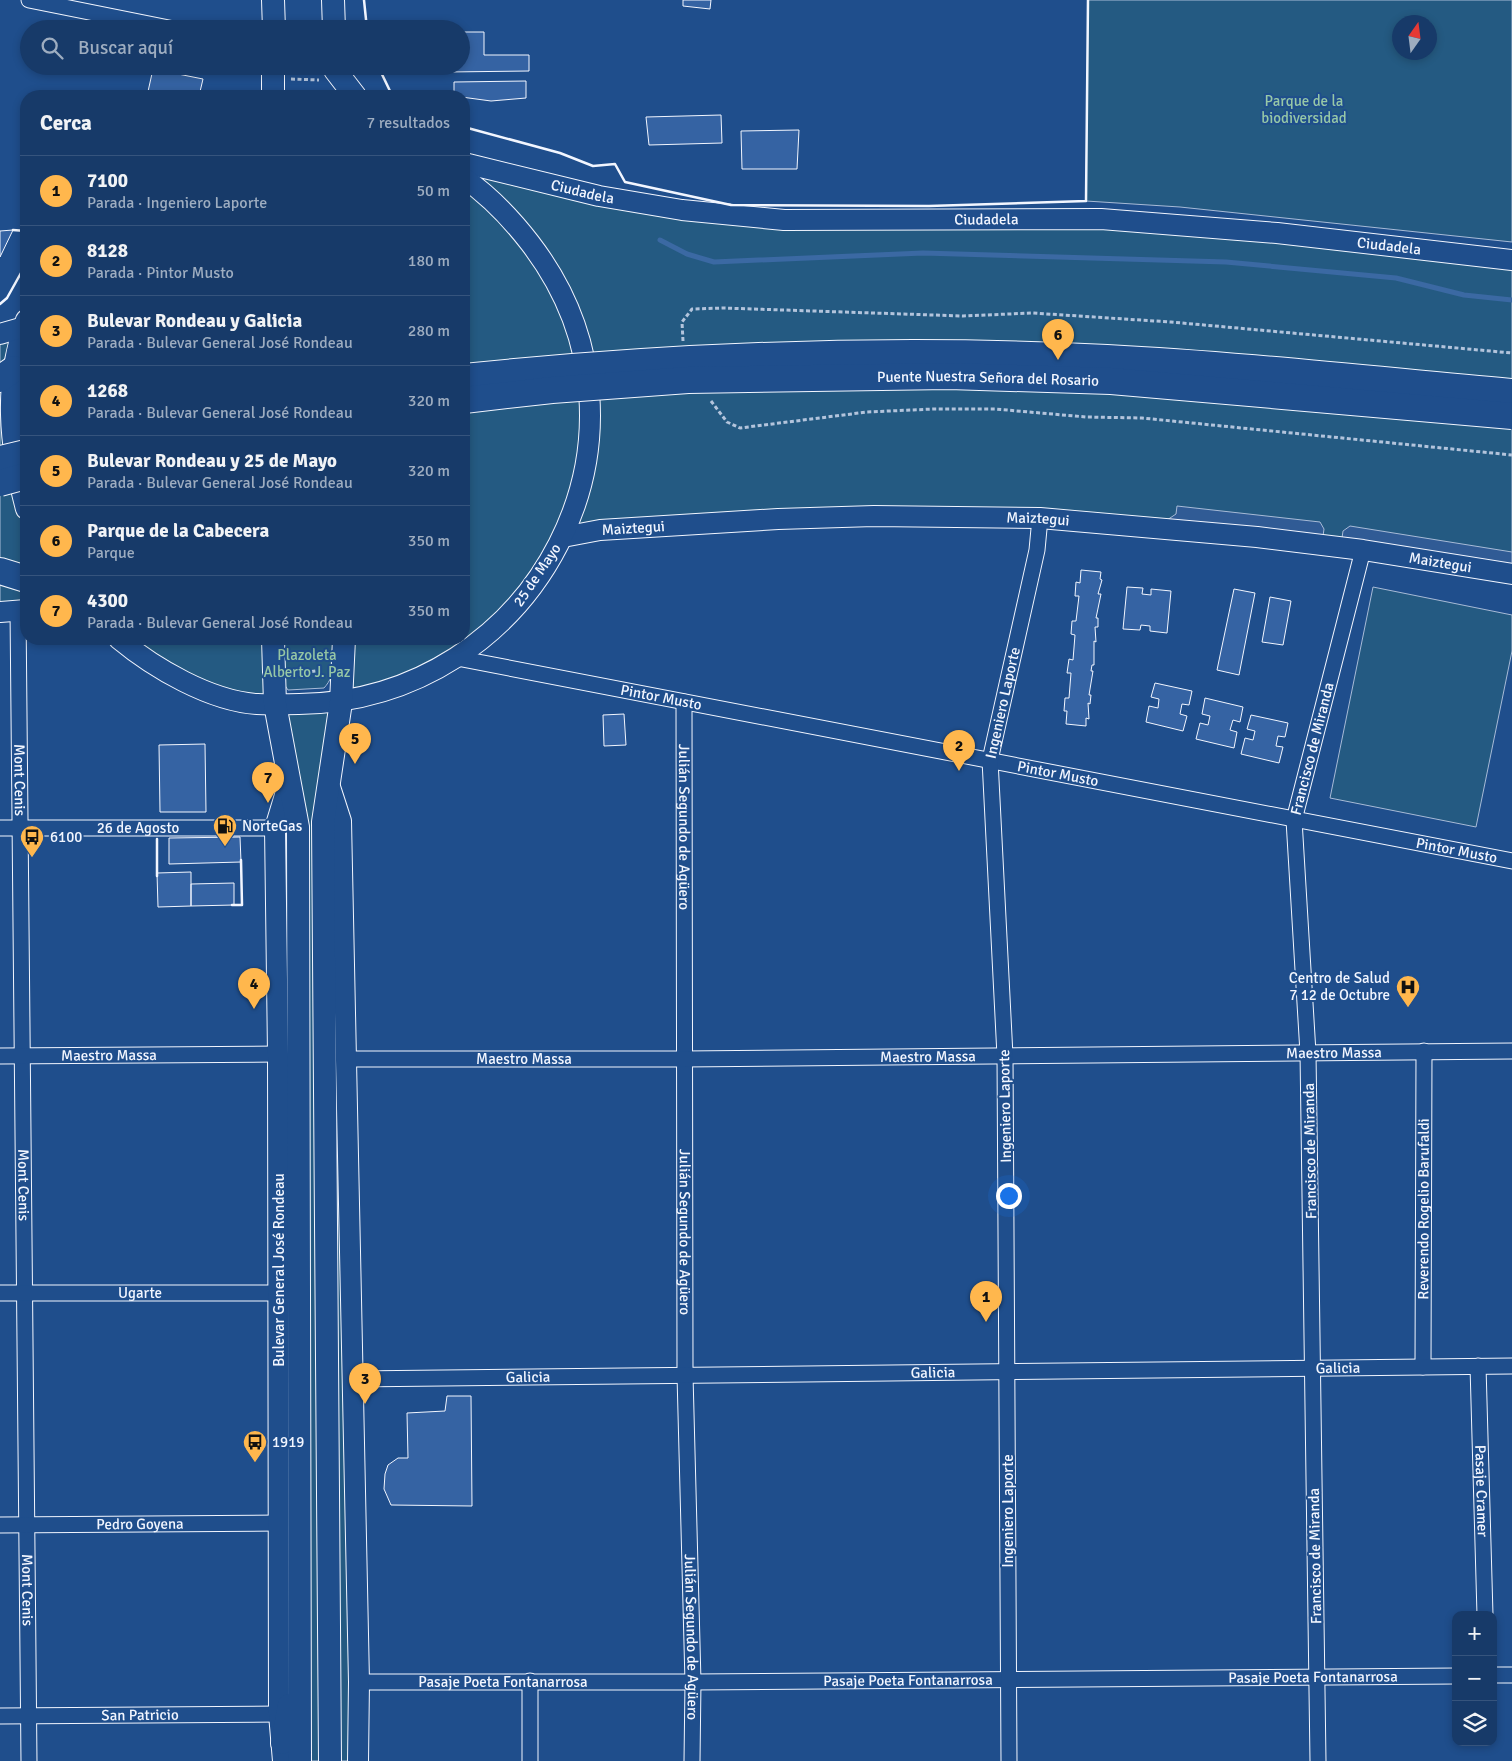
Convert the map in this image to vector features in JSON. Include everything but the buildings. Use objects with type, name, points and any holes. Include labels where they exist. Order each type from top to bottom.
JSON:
[{"type":"highway","name":"Puente Nuestra Señora del Rosario","points":[[470,377],[681,359],[801,354],[945,354],[1106,358],[1512,392]]},
{"type":"highway","name":"Puente Nuestra Señora del Rosario","points":[[470,399],[552,390],[688,380],[949,376],[1111,381],[1512,416]]},
{"type":"highway","points":[[0,459],[20,454]]},
{"type":"highway","points":[[0,483],[20,478]]},
{"type":"highway","points":[[0,571],[20,577]]},
{"type":"main road","points":[[273,0],[274,20]]},
{"type":"main road","points":[[334,0],[334,20]]},
{"type":"main road","points":[[275,90],[280,75]]},
{"type":"main road","points":[[332,78],[347,90]]},
{"type":"main road","name":"Ciudadela","points":[[470,164],[599,196],[710,213],[784,220],[1101,219],[1277,233],[1512,260]]},
{"type":"main road","name":"25 de Mayo","points":[[126,645],[183,681],[227,698],[255,704],[342,702],[377,694],[419,679],[457,658],[490,634],[524,599],[551,560],[563,537],[582,481],[588,448],[590,402],[585,359],[570,311],[550,269],[506,212],[470,183]]},
{"type":"main road","points":[[0,334],[20,326]]},
{"type":"main road","points":[[20,338],[7,374],[15,465],[20,485]]},
{"type":"main road","name":"Maiztegui","points":[[563,537],[600,530],[778,519],[874,516],[1040,518],[1257,537],[1363,550],[1512,574]]},
{"type":"main road","name":"Bulevar General José Rondeau","points":[[273,645],[275,704],[298,827],[300,1761]]},
{"type":"main road","points":[[330,1761],[323,822],[342,702],[344,645]]},
{"type":"main road","name":"Bulevar General José Rondeau","points":[[282,1752],[280,1714],[280,1293],[275,828],[289,782]]},
{"type":"main road","points":[[330,787],[341,821],[359,1682],[358,1761]]},
{"type":"main road","points":[[282,1752],[299,1644]]},
{"type":"street","points":[[30,0],[129,20]]},
{"type":"street","name":"Ingeniero Laporte","points":[[1009,1761],[1005,1056],[990,760],[1037,550],[1040,518]]},
{"type":"street","name":"Francisco de Miranda","points":[[1318,1761],[1308,1053],[1294,820],[1363,550]]},
{"type":"street","name":"Mont Cenis","points":[[15,611],[21,828],[29,1761]]},
{"type":"street","name":"Pintor Musto","points":[[457,658],[1512,861]]},
{"type":"street","name":"Julián Segundo de Agüero","points":[[684,702],[685,1375],[693,1682],[692,1761]]},
{"type":"street","name":"26 de Agosto","points":[[0,828],[275,828]]},
{"type":"street","name":"Maestro Massa","points":[[346,1059],[684,1059],[1512,1050]]},
{"type":"street","name":"Reverendo Rogelio Barufaldi","points":[[1423,1366],[1424,1052]]},
{"type":"street","name":"Maestro Massa","points":[[0,1056],[278,1054]]},
{"type":"street","name":"Ugarte","points":[[0,1293],[280,1293]]},
{"type":"street","name":"Pasaje Cramer","points":[[1478,1366],[1486,1611]]},
{"type":"street","name":"Galicia","points":[[353,1379],[1007,1370],[1512,1366]]},
{"type":"street","name":"Pedro Goyena","points":[[0,1525],[279,1523]]},
{"type":"street","points":[[1497,1675],[1512,1675]]},
{"type":"street","name":"Pasaje Poeta Fontanarrosa","points":[[359,1682],[693,1682],[1009,1678],[1452,1676]]},
{"type":"street","points":[[530,1681],[530,1761]]},
{"type":"street","name":"San Patricio","points":[[0,1716],[280,1714]]},
{"type":"path","points":[[301,75],[332,78]]},
{"type":"path","points":[[291,674],[325,670]]},
{"type":"green space","name":"Parque de la biodiversidad","points":[[1088,0],[1512,0],[1512,242],[1180,207],[1086,201]]},
{"type":"green space","points":[[470,164],[682,210],[971,219],[1512,260],[1512,574],[1040,518],[563,537],[490,634],[470,643]]},
{"type":"green space","points":[[20,323],[20,610],[0,612],[0,334]]},
{"type":"green space","points":[[1373,587],[1512,615],[1512,651],[1476,827],[1330,798]]},
{"type":"green space","points":[[130,645],[273,645],[275,704],[227,698]]},
{"type":"green space","name":"Plazoleta Alberto J. Paz","points":[[282,645],[333,645],[333,671],[324,688],[288,690],[284,684]]},
{"type":"green space","points":[[344,645],[466,645],[342,702],[330,787],[358,1761],[283,1761],[275,828],[289,782],[275,704],[341,702]]},
{"type":"shaded area","points":[[1177,506],[1320,522],[1324,529],[1323,536],[1167,520],[1176,514]]},
{"type":"shaded area","points":[[1350,526],[1512,552],[1512,565],[1342,538],[1343,531]]},
{"type":"waterway","points":[[660,240],[687,254],[714,262],[923,253],[1226,262],[1396,278],[1464,295],[1512,300]]},
{"type":"wall","points":[[364,0],[366,20]]},
{"type":"wall","points":[[470,129],[560,153],[593,166],[615,164],[625,182],[731,205],[929,206],[1086,201],[1088,0]]},
{"type":"wall","points":[[382,75],[390,90]]},
{"type":"wall","points":[[13,230],[20,231]]},
{"type":"wall","points":[[0,304],[7,298],[20,275]]},
{"type":"wall","points":[[157,839],[157,876]]},
{"type":"wall","points":[[232,905],[242,905],[241,860]]},
{"type":"place","name":"Parque de la Cabecera","points":[[1058,360]]},
{"type":"place","name":"Bulevar Rondeau y 25 de Mayo","points":[[355,764]]},
{"type":"place","name":"8128","points":[[959,771]]},
{"type":"place","name":"4300","points":[[268,803]]},
{"type":"place","name":"NorteGas","points":[[225,847]]},
{"type":"place","name":"6100","points":[[32,858]]},
{"type":"place","name":"Centro de Salud 7 12 de Octubre","points":[[1408,1008]]},
{"type":"place","name":"1268","points":[[254,1009]]},
{"type":"place","name":"7100","points":[[986,1322]]},
{"type":"place","name":"Bulevar Rondeau y Galicia","points":[[365,1404]]},
{"type":"place","name":"1919","points":[[255,1463]]}]
